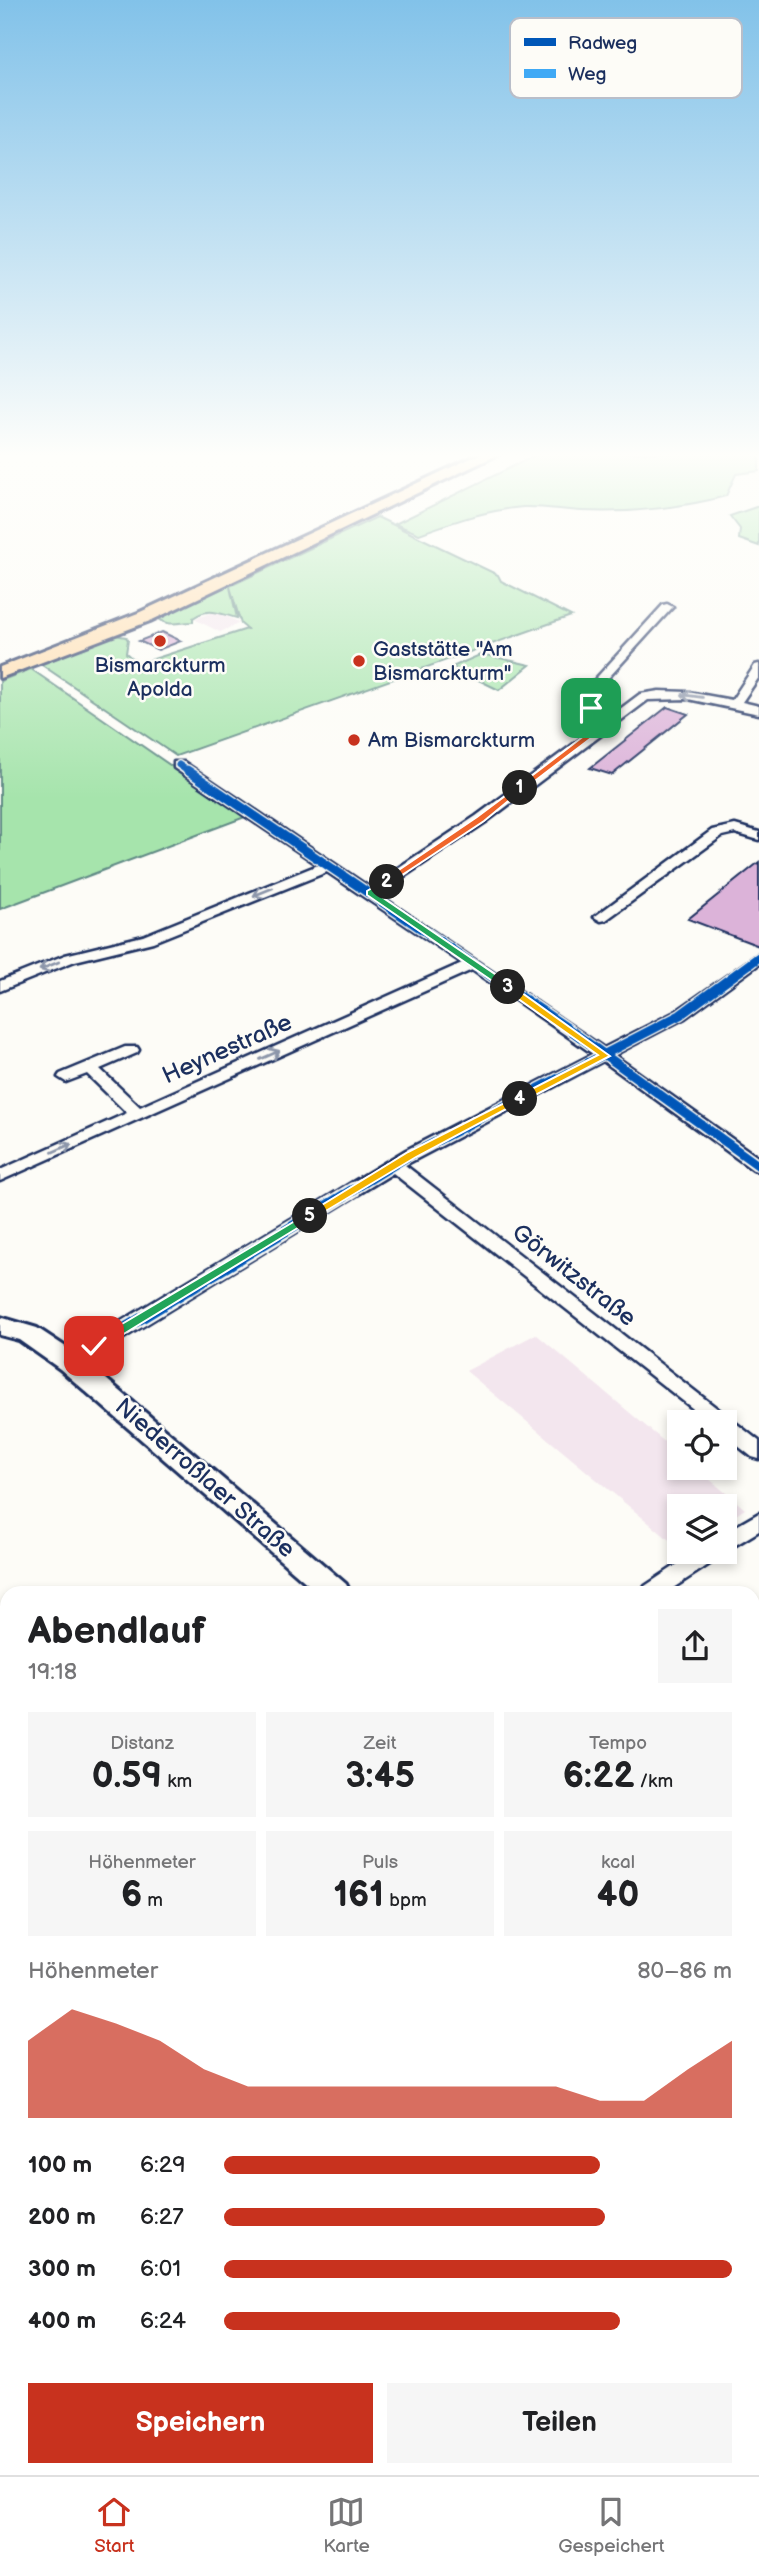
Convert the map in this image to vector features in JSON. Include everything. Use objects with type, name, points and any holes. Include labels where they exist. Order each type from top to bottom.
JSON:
[{"type":"main road","points":[[0,673],[155,612],[248,568]]},
{"type":"main road","name":"Niederroßlaer Straße","points":[[0,1326],[28,1334],[69,1362],[329,1586]]},
{"type":"street","points":[[616,716],[586,705],[584,698],[667,607]]},
{"type":"street","points":[[735,704],[759,668]]},
{"type":"street","points":[[370,893],[481,819],[644,697],[668,693],[759,710]]},
{"type":"street","points":[[178,765],[473,964],[759,1166]]},
{"type":"street","points":[[601,917],[716,833],[735,829],[759,836]]},
{"type":"street","points":[[0,986],[70,958],[148,939],[327,867]]},
{"type":"street","points":[[69,1362],[412,1154],[680,1015],[759,957]]},
{"type":"street","name":"Heynestraße","points":[[0,1176],[473,964]]},
{"type":"street","points":[[66,1077],[131,1050]]},
{"type":"street","points":[[89,1067],[138,1114]]},
{"type":"street","name":"Görwitzstraße","points":[[395,1166],[707,1410]]},
{"type":"street","name":"Görwitzstraße","points":[[737,1434],[759,1452]]},
{"type":"street","points":[[737,1535],[759,1521]]},
{"type":"street","points":[[661,1586],[694,1564]]},
{"type":"shaded area","points":[[216,611],[240,623],[220,632],[194,619]]},
{"type":"shaded area","points":[[536,1334],[667,1444],[667,1480],[710,1480],[727,1494],[667,1494],[667,1538],[466,1371]]},
{"type":"shaded area","points":[[737,1502],[745,1509],[737,1514]]},
{"type":"green space","points":[[267,568],[484,568],[498,575],[501,581],[571,616],[176,756],[39,663],[115,635],[126,637],[126,653],[138,664],[247,629],[241,624],[230,587],[237,618],[204,612],[193,618],[193,622],[173,624],[156,616],[228,584],[230,586]]},
{"type":"green space","points":[[482,654],[530,665],[499,690],[452,667]]},
{"type":"green space","points":[[31,669],[245,817],[0,909],[0,681]]},
{"type":"building","name":"Bismarckturm Apolda","points":[[162,632],[181,641],[158,650],[139,641]]},
{"type":"building","points":[[667,707],[688,714],[612,775],[590,768]]},
{"type":"building","points":[[759,862],[759,946],[688,919]]},
{"type":"cycle path","points":[[179,765],[566,1027],[759,1166]]},
{"type":"cycle path","points":[[69,1362],[412,1154],[680,1015],[759,957]]},
{"type":"place","name":"Bismarckturm Apolda","points":[[160,641]]},
{"type":"place","name":"Gaststätte \"Am Bismarckturm\"","points":[[359,661]]},
{"type":"place","name":"Am Bismarckturm","points":[[354,740]]},
{"type":"route","points":[[94,1346],[412,1154],[605,1056],[370,893],[481,819],[616,716],[591,708]]}]
